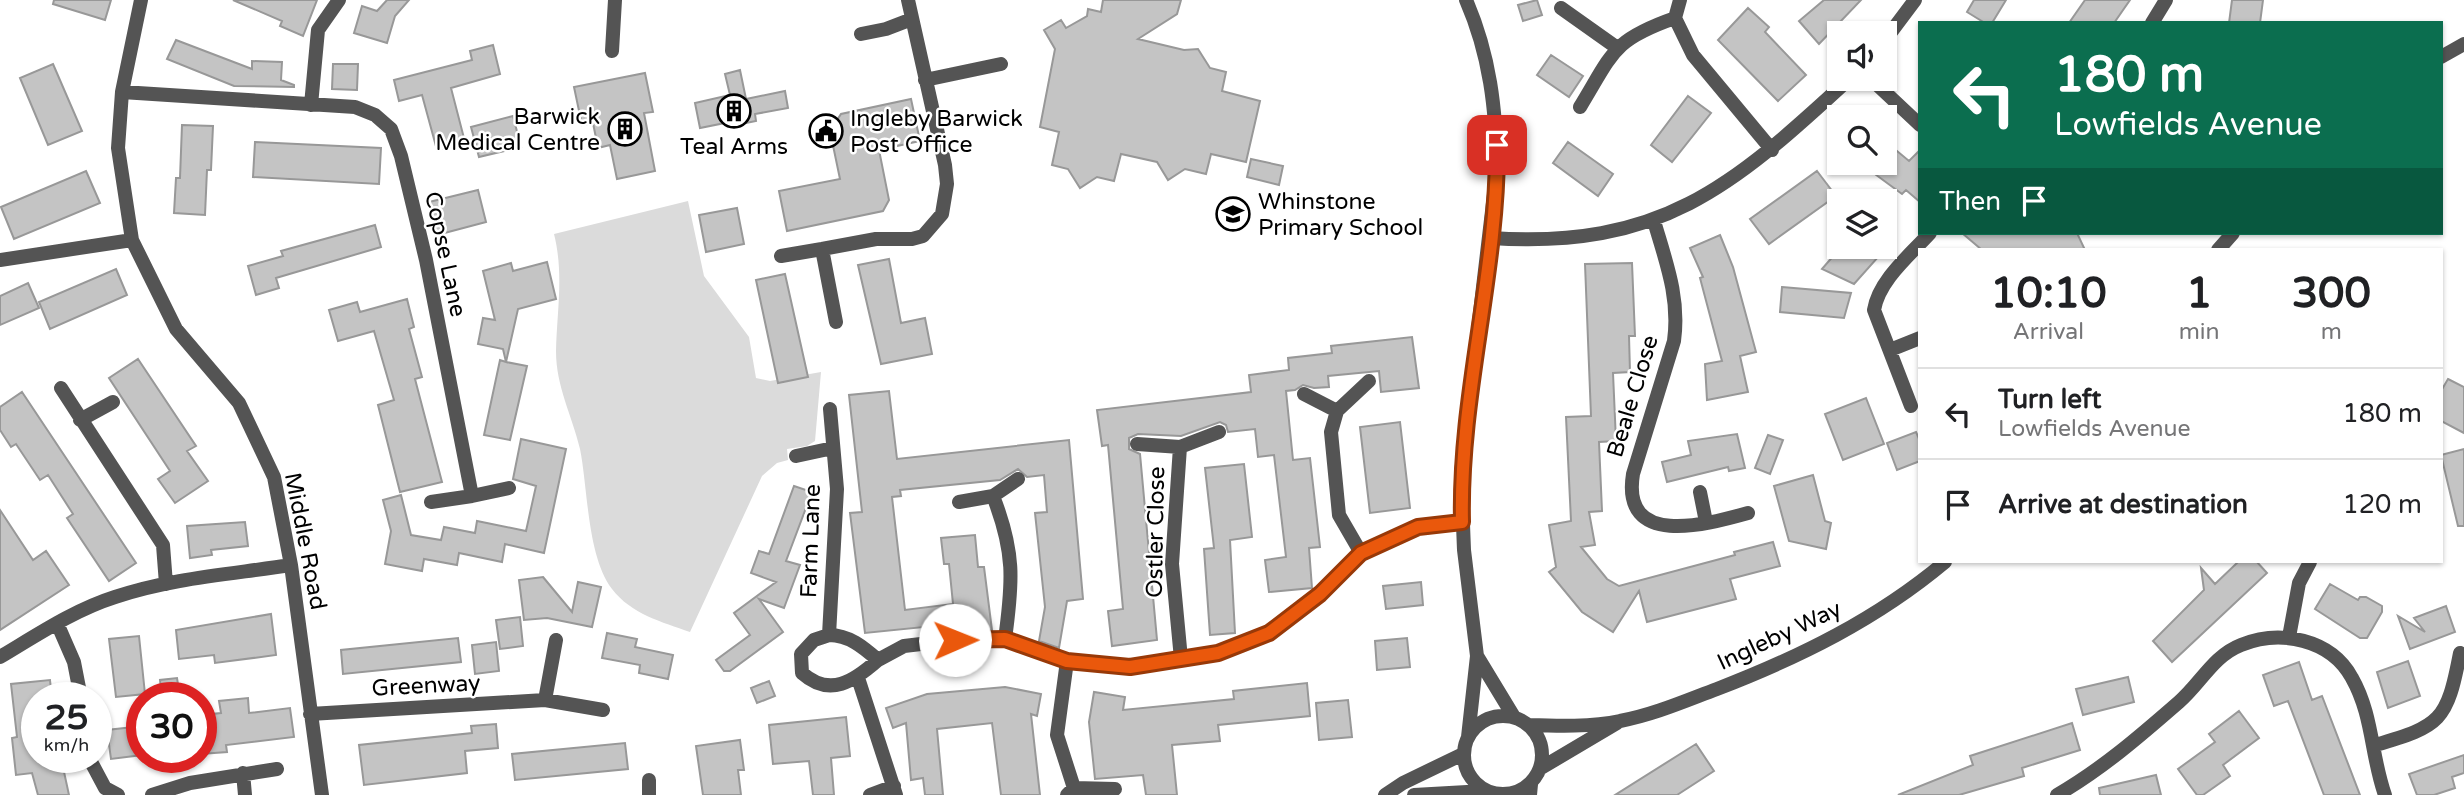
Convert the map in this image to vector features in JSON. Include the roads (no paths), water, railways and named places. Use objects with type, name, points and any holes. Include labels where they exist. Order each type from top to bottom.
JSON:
[{"type":"street","name":"Middle Road","points":[[141,0],[122,92],[118,148],[132,240],[176,329],[239,403],[274,477],[291,565],[321,795]]},
{"type":"street","points":[[310,105],[318,30],[339,0]]},
{"type":"street","points":[[612,51],[615,0]]},
{"type":"street","points":[[781,256],[876,239],[912,239],[923,236],[942,214],[947,184],[945,165],[908,0]]},
{"type":"street","points":[[1466,0],[1482,37],[1496,122],[1497,169],[1462,464],[1462,522],[1477,656],[1468,737],[1463,754],[1466,769],[1473,782],[1491,793]]},
{"type":"street","points":[[1680,0],[1675,18],[1693,55],[1772,150]]},
{"type":"street","points":[[1897,24],[1915,0]]},
{"type":"street","points":[[2153,21],[2166,0]]},
{"type":"street","points":[[1561,8],[1616,47]]},
{"type":"street","points":[[1580,107],[1616,47],[1628,37],[1675,18]]},
{"type":"street","points":[[861,34],[887,29],[912,19]]},
{"type":"street","points":[[2443,56],[2464,44]]},
{"type":"street","points":[[925,79],[1001,64]]},
{"type":"street","points":[[1491,237],[1575,239],[1654,221],[1721,186],[1772,150],[1836,91]]},
{"type":"street","points":[[1884,91],[1918,123]]},
{"type":"street","name":"Copse Lane","points":[[122,92],[355,107],[375,115],[391,129],[401,156],[426,260],[472,496]]},
{"type":"street","name":"Beale Close","points":[[1654,221],[1674,290],[1677,322],[1674,341],[1643,434],[1630,491],[1633,505],[1651,523],[1666,527],[1748,513]]},
{"type":"street","points":[[1911,406],[1874,310],[1876,298],[1884,285],[1928,235]]},
{"type":"street","points":[[0,260],[132,240]]},
{"type":"street","points":[[822,249],[836,322]]},
{"type":"street","points":[[1890,350],[1918,339]]},
{"type":"street","points":[[1361,553],[1339,516],[1331,432],[1337,411],[1370,381]]},
{"type":"street","points":[[61,388],[163,545],[166,584]]},
{"type":"street","points":[[1304,394],[1337,411]]},
{"type":"street","points":[[80,420],[113,402]]},
{"type":"street","name":"Farm Lane","points":[[829,635],[837,489],[830,409]]},
{"type":"street","name":"Ostler Close","points":[[1137,444],[1181,447],[1219,432]]},
{"type":"street","name":"Ostler Close","points":[[1181,447],[1172,564],[1181,659]]},
{"type":"street","name":"Farm Lane","points":[[796,456],[833,448]]},
{"type":"street","points":[[959,502],[993,496],[1018,479]]},
{"type":"street","points":[[431,502],[509,488]]},
{"type":"street","points":[[1700,492],[1706,522]]},
{"type":"street","points":[[993,496],[1008,535],[1013,585],[1005,639]]},
{"type":"street","points":[[878,660],[861,645],[841,635],[829,635],[814,640],[802,654],[802,673],[814,684],[833,686],[858,678],[878,660],[904,646],[955,640],[1005,639],[1067,661],[1130,667],[1218,653],[1269,633],[1320,594],[1361,553],[1418,527],[1462,522]]},
{"type":"street","name":"Ingleby Way","points":[[1541,768],[1618,722],[1676,704],[1769,669],[1827,642],[1905,595],[1944,563]]},
{"type":"street","points":[[2289,637],[2299,583],[2309,563]]},
{"type":"street","points":[[0,657],[57,623],[114,597],[166,584],[291,565]]},
{"type":"street","points":[[57,623],[74,662],[78,682]]},
{"type":"street","points":[[2057,795],[2081,789],[2181,701],[2218,657],[2240,645],[2264,637],[2289,637],[2316,645],[2343,665],[2361,698],[2375,745],[2385,795]]},
{"type":"street","points":[[545,700],[556,640]]},
{"type":"street","points":[[2375,745],[2420,731],[2437,721],[2458,694],[2460,653]]},
{"type":"street","points":[[1414,795],[1507,795],[1531,789],[1541,768],[1543,752],[1539,737],[1529,725],[1514,717],[1477,656]]},
{"type":"street","points":[[1067,661],[1057,735],[1070,791],[1115,789]]},
{"type":"street","points":[[858,678],[895,790],[870,795]]},
{"type":"street","name":"Greenway","points":[[310,714],[545,700],[603,710]]},
{"type":"street","points":[[1468,737],[1476,726],[1488,719],[1514,717]]},
{"type":"street","name":"Ingleby Way","points":[[1529,725],[1618,722]]},
{"type":"street","points":[[1385,795],[1463,754]]},
{"type":"street","points":[[152,795],[190,783],[277,768]]},
{"type":"street","points":[[97,773],[105,788],[118,795]]},
{"type":"street","points":[[243,773],[245,795]]},
{"type":"place","name":"Teal Arms","points":[[734,111]]},
{"type":"place","name":"Barwick Medical Centre","points":[[625,129]]},
{"type":"place","name":"Ingleby Barwick Post Office","points":[[826,131]]},
{"type":"place","name":"Whinstone Primary School","points":[[1233,214]]}]
